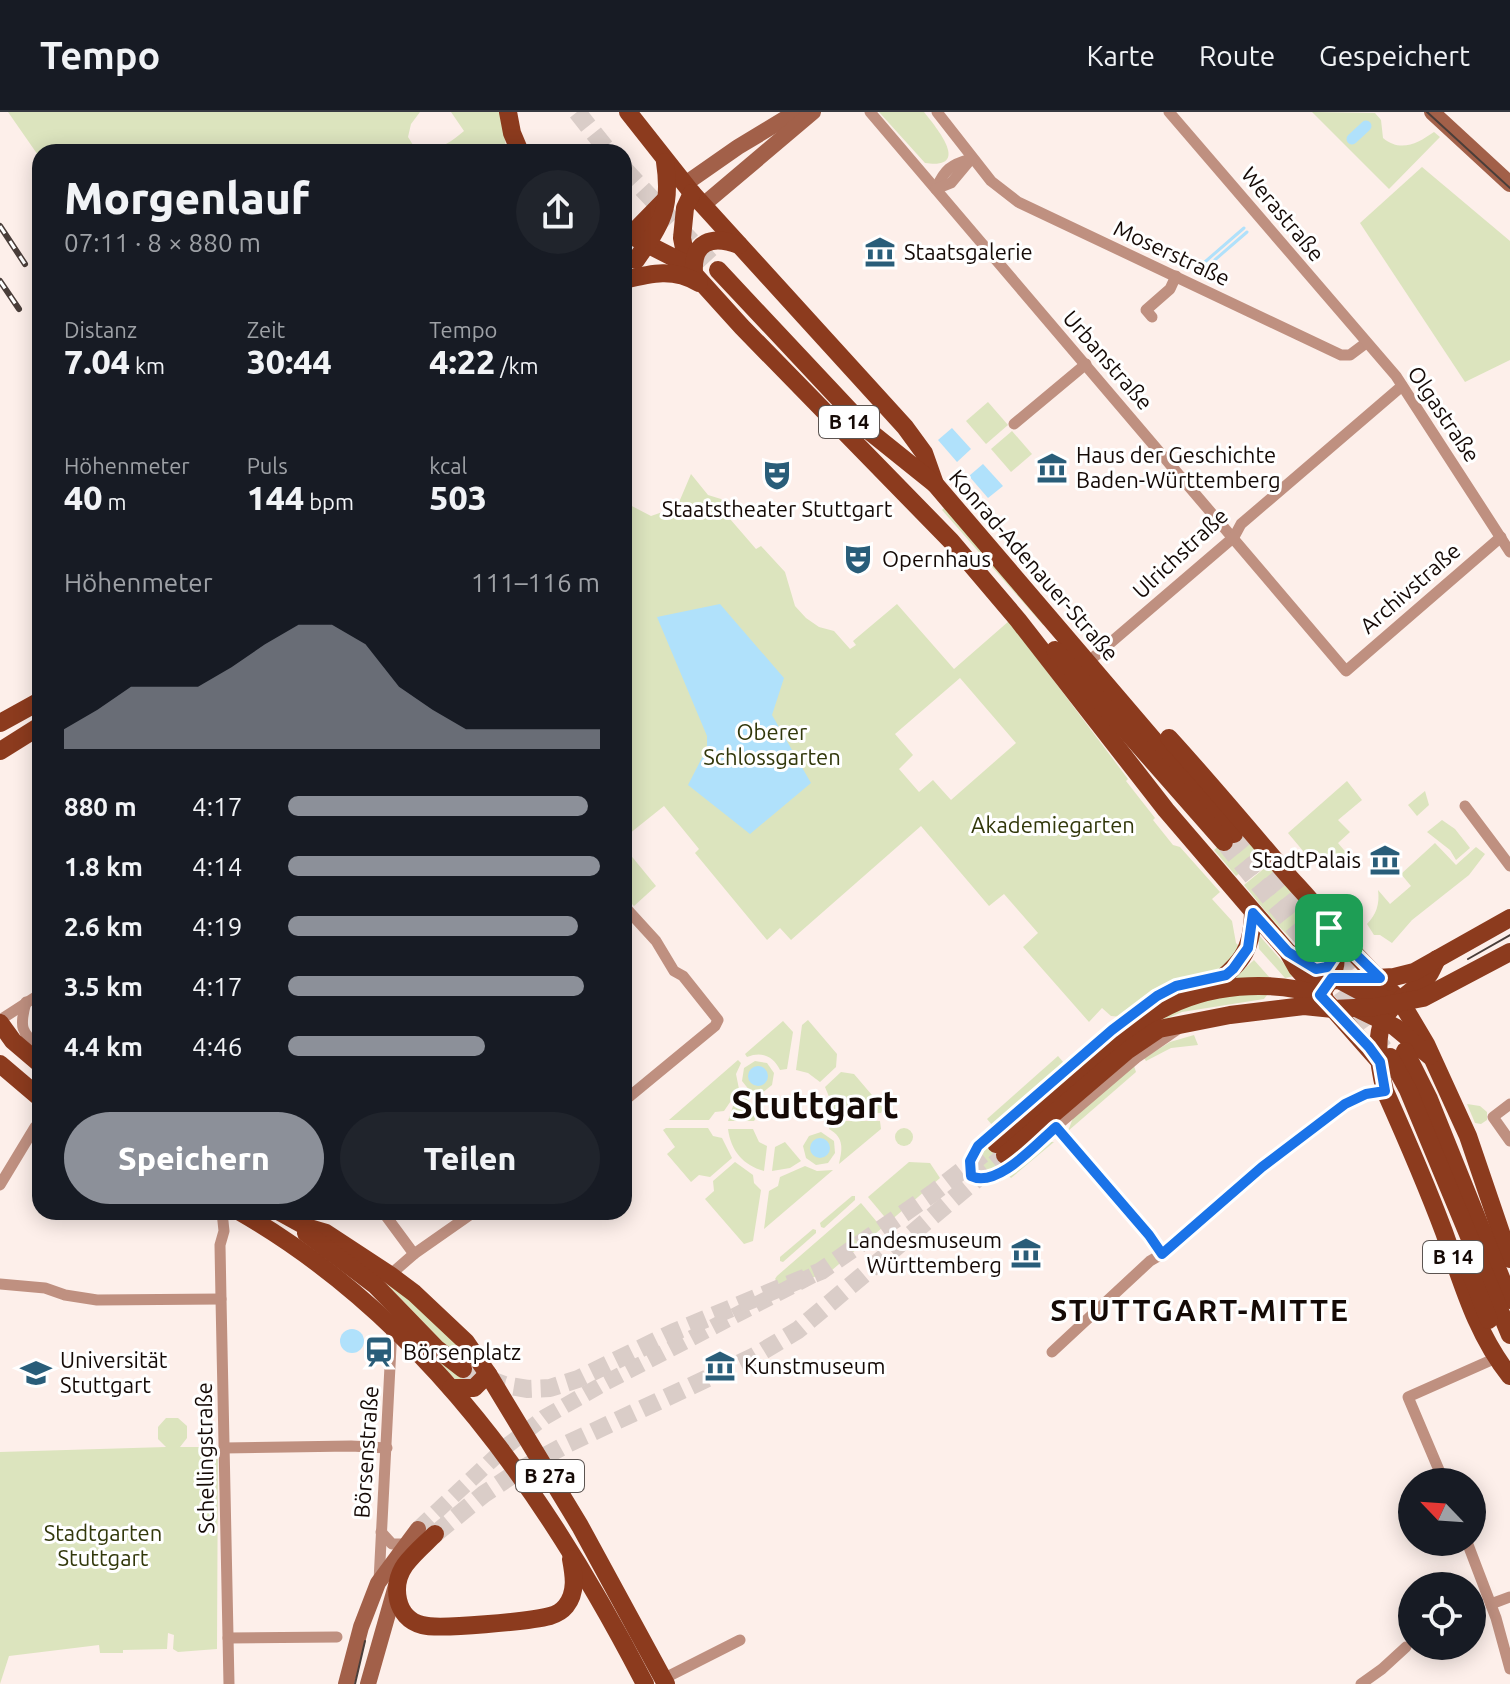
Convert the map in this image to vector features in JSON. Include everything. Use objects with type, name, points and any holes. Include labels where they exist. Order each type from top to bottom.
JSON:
[{"type":"main road","points":[[508,112],[517,144]]},
{"type":"main road","points":[[628,112],[696,207],[739,245],[905,427],[924,453],[935,484]]},
{"type":"main road","points":[[704,275],[683,247],[696,207],[701,173],[796,112]]},
{"type":"main road","points":[[636,241],[721,191],[813,112]]},
{"type":"main road","points":[[1432,112],[1510,184]]},
{"type":"main road","points":[[665,162],[701,173]]},
{"type":"main road","points":[[636,241],[662,207],[665,162]]},
{"type":"main road","points":[[662,207],[696,207]]},
{"type":"main road","points":[[704,275],[696,254],[704,244],[719,239],[739,245]]},
{"type":"main road","points":[[636,241],[704,275]]},
{"type":"main road","points":[[632,278],[671,272],[688,277],[704,275]]},
{"type":"main road","name":"Konrad-Adenauer-Straße","points":[[704,275],[869,431],[935,484],[1229,838],[1024,620],[984,568],[704,275]]},
{"type":"main road","points":[[1024,620],[1166,810],[1319,990],[1411,1038],[1405,1054]]},
{"type":"main road","name":"B 14","points":[[1051,623],[1080,639],[1210,784],[1329,928],[1401,1002],[1408,1090],[1510,1335]]},
{"type":"main road","points":[[0,723],[32,705]]},
{"type":"main road","points":[[0,751],[32,733]]},
{"type":"main road","points":[[1205,992],[1241,962],[1248,948],[1253,913]]},
{"type":"main road","points":[[1401,1002],[1319,990],[1245,986],[1205,992],[1176,1002],[1119,1039],[1000,1150],[1159,1029],[1272,1010],[1319,990],[1414,972],[1510,918]]},
{"type":"main road","name":"B 14","points":[[1329,928],[1335,955],[1319,990],[1405,1054],[1468,1136],[1510,1259]]},
{"type":"main road","points":[[1355,1008],[1430,995],[1510,952]]},
{"type":"main road","points":[[1445,955],[1451,967],[1464,977]]},
{"type":"main road","points":[[1383,1021],[1445,955]]},
{"type":"main road","points":[[1272,1010],[1277,987]]},
{"type":"main road","name":"B 14","points":[[1383,1021],[1380,1037],[1405,1054],[1426,1092],[1510,1300]]},
{"type":"main road","points":[[0,1022],[13,1041],[32,1057]]},
{"type":"main road","name":"B 14","points":[[1405,1054],[1385,1091],[1414,1154],[1466,1298],[1505,1368]]},
{"type":"main road","points":[[0,1064],[32,1087]]},
{"type":"main road","name":"B 14","points":[[1450,1190],[1447,1203],[1505,1368]]},
{"type":"main road","points":[[253,1220],[322,1266],[392,1326],[451,1388],[522,1476],[570,1548],[651,1682]]},
{"type":"main road","points":[[291,1220],[375,1285],[436,1348],[463,1369]]},
{"type":"main road","name":"B 27a","points":[[296,1220],[326,1233],[390,1275],[466,1342],[580,1526],[651,1682]]},
{"type":"main road","name":"B 14","points":[[1485,1238],[1510,1270]]},
{"type":"main road","points":[[451,1388],[474,1388],[488,1374]]},
{"type":"main road","points":[[346,1684],[361,1627],[378,1583],[405,1544],[426,1531]]},
{"type":"main road","points":[[368,1684],[398,1577],[426,1531]]},
{"type":"main road","points":[[398,1577],[401,1610],[405,1617],[425,1626],[533,1620],[555,1615],[571,1598],[574,1582],[570,1548]]},
{"type":"street","name":"Urbanstraße","points":[[870,112],[1346,671]]},
{"type":"street","name":"Moserstraße","points":[[937,112],[971,159],[999,189],[1018,202],[1341,355],[1350,355],[1366,343]]},
{"type":"street","name":"Werastraße","points":[[1169,112],[1366,343]]},
{"type":"street","points":[[936,189],[951,183],[971,159]]},
{"type":"street","points":[[1152,317],[1146,310],[1170,289],[1176,276]]},
{"type":"street","name":"Olgastraße","points":[[1366,343],[1402,386],[1510,552]]},
{"type":"street","points":[[1014,424],[1086,364]]},
{"type":"street","name":"Ulrichstraße","points":[[1095,656],[1234,537],[1241,524],[1402,386]]},
{"type":"street","name":"Archivstraße","points":[[1346,671],[1501,537]]},
{"type":"street","points":[[1465,806],[1510,866]]},
{"type":"street","points":[[632,915],[656,941],[664,959],[702,1000],[717,1024],[632,1094]]},
{"type":"street","points":[[1187,1022],[1136,1058],[998,1176],[979,1180],[971,1176],[970,1161],[978,1146],[1112,1030],[1176,986],[1226,975]]},
{"type":"street","points":[[0,1022],[32,999]]},
{"type":"street","points":[[26,1002],[20,1021],[23,1031],[32,1041]]},
{"type":"street","points":[[1145,1007],[1176,1002]]},
{"type":"street","points":[[1052,1352],[1150,1261],[1262,1167],[1345,1104],[1366,1094],[1385,1091]]},
{"type":"street","points":[[1510,1104],[1493,1117],[1510,1141]]},
{"type":"street","points":[[1056,1127],[1162,1254]]},
{"type":"street","points":[[0,1185],[32,1133]]},
{"type":"street","name":"Schellingstraße","points":[[223,1220],[220,1245],[229,1684]]},
{"type":"street","points":[[224,1231],[241,1220]]},
{"type":"street","points":[[389,1220],[414,1254]]},
{"type":"street","points":[[390,1275],[463,1220]]},
{"type":"street","points":[[0,1284],[45,1288],[97,1300],[221,1299]]},
{"type":"street","name":"Börsenstraße","points":[[378,1583],[392,1326]]},
{"type":"street","points":[[1438,1468],[1408,1397],[1505,1368]]},
{"type":"street","points":[[224,1448],[387,1448]]},
{"type":"street","name":"Börsenstraße","points":[[381,1532],[392,1544],[405,1544]]},
{"type":"street","points":[[1472,1556],[1491,1604],[1510,1669]]},
{"type":"street","points":[[1491,1604],[1510,1597]]},
{"type":"street","points":[[228,1638],[337,1637]]},
{"type":"street","points":[[651,1682],[740,1640]]},
{"type":"street","points":[[1361,1684],[1398,1654]]},
{"type":"green space","points":[[8,112],[420,112],[411,124],[408,137],[412,144],[32,144],[32,146]]},
{"type":"green space","points":[[451,112],[503,112],[505,144],[445,144],[464,131]]},
{"type":"green space","points":[[879,112],[924,112],[947,145],[947,160],[925,163]]},
{"type":"green space","points":[[1312,112],[1375,113],[1381,120],[1383,138],[1396,145],[1416,143],[1434,132],[1440,137],[1389,189]]},
{"type":"green space","points":[[1422,167],[1510,241],[1510,360],[1465,382],[1360,223]]},
{"type":"green space","points":[[988,402],[1008,425],[986,444],[966,421]]},
{"type":"green space","points":[[1012,431],[1032,454],[1011,472],[991,449]]},
{"type":"green space","points":[[691,474],[708,495],[721,499],[729,507],[724,512],[756,549],[761,546],[785,572],[795,606],[819,627],[834,631],[850,649],[856,645],[853,641],[897,604],[954,669],[1009,621],[1128,779],[1126,781],[1155,818],[1153,820],[1220,892],[1212,899],[1232,921],[1236,943],[1241,948],[1228,965],[1122,1017],[1111,1016],[1102,1008],[1089,1022],[1023,947],[1038,933],[1004,894],[989,906],[921,826],[791,940],[780,928],[767,940],[695,853],[699,849],[664,806],[632,832],[632,506],[651,516],[677,507]],"holes":[[[960,678],[1016,743],[951,800],[933,780],[919,792],[899,769],[913,755],[895,734]]]},
{"type":"green space","points":[[945,507],[1044,624],[1043,625],[942,510]]},
{"type":"green space","points":[[1347,781],[1362,800],[1338,820],[1350,832],[1338,843],[1355,863],[1334,853],[1314,864],[1288,833]]},
{"type":"green space","points":[[1425,791],[1429,805],[1417,816],[1408,805]]},
{"type":"green space","points":[[1442,820],[1455,829],[1470,848],[1456,860],[1450,850],[1427,832]]},
{"type":"green space","points":[[1241,828],[1264,853],[1236,876],[1214,850]]},
{"type":"green space","points":[[1435,843],[1456,865],[1476,847],[1485,854],[1469,875],[1412,920],[1392,943],[1380,935],[1374,935],[1367,924],[1377,909],[1378,890],[1390,904],[1411,886],[1401,874]]},
{"type":"green space","points":[[632,857],[656,886],[634,906],[632,904]]},
{"type":"green space","points":[[1272,862],[1321,920],[1330,958],[1325,962],[1291,938],[1244,885]]},
{"type":"green space","points":[[1258,934],[1295,976],[1285,978],[1259,949]]},
{"type":"green space","points":[[1254,960],[1270,978],[1230,982]]},
{"type":"green space","points":[[1262,990],[1267,995],[1264,999],[1182,1012],[1154,1024],[1190,1003]]},
{"type":"green space","points":[[808,1020],[837,1054],[836,1067],[820,1082],[808,1073],[796,1070],[802,1025]]},
{"type":"green space","points":[[783,1021],[793,1032],[787,1069],[780,1070],[766,1056],[747,1057],[745,1054]]},
{"type":"green space","points":[[1194,1035],[1198,1045],[1171,1048],[1146,1061],[1144,1058],[1170,1042]]},
{"type":"green space","points":[[1058,1056],[1064,1063],[993,1126],[987,1119]]},
{"type":"green space","points":[[738,1060],[741,1063],[736,1074],[739,1089],[724,1111],[715,1112],[709,1120],[669,1120]]},
{"type":"green space","points":[[755,1061],[767,1063],[774,1073],[772,1085],[762,1093],[750,1091],[742,1081],[744,1068]]},
{"type":"green space","points":[[1134,1066],[1136,1072],[1068,1131],[1073,1118]]},
{"type":"green space","points":[[841,1072],[854,1074],[883,1108],[881,1113],[832,1114],[825,1087]]},
{"type":"green space","points":[[743,1094],[759,1113],[754,1121],[728,1121],[733,1106]]},
{"type":"green space","points":[[1467,1104],[1480,1106],[1487,1112],[1487,1120],[1481,1124],[1475,1123]]},
{"type":"green space","points":[[831,1121],[880,1121],[881,1129],[839,1164],[841,1145],[838,1136],[829,1129]]},
{"type":"green space","points":[[708,1128],[713,1136],[722,1138],[732,1158],[710,1177],[699,1175],[691,1182],[667,1154],[675,1147],[663,1130]]},
{"type":"green space","points":[[900,1128],[908,1128],[913,1137],[911,1144],[900,1146],[895,1141],[895,1133]]},
{"type":"green space","points":[[728,1129],[753,1129],[759,1142],[767,1146],[764,1171],[739,1156]]},
{"type":"green space","points":[[821,1132],[834,1141],[835,1153],[828,1163],[816,1165],[806,1158],[803,1146],[809,1136]]},
{"type":"green space","points":[[993,1141],[1009,1160],[996,1171],[985,1175],[977,1170],[974,1163]]},
{"type":"green space","points":[[785,1142],[801,1161],[790,1168],[772,1171],[775,1147]]},
{"type":"green space","points":[[1047,1142],[1054,1142],[1011,1178],[1007,1174]]},
{"type":"green space","points":[[735,1162],[753,1175],[754,1183],[761,1190],[753,1241],[744,1244],[705,1199],[714,1191],[713,1181]]},
{"type":"green space","points":[[909,1162],[930,1163],[940,1178],[889,1222],[868,1197]]},
{"type":"green space","points":[[805,1166],[817,1171],[833,1170],[764,1229],[769,1191],[778,1186],[780,1177]]},
{"type":"green space","points":[[852,1196],[855,1200],[824,1228],[821,1227],[820,1223]]},
{"type":"green space","points":[[861,1203],[882,1228],[832,1270],[804,1281],[789,1295],[775,1279],[777,1276]]},
{"type":"green space","points":[[813,1229],[816,1233],[783,1262],[780,1261],[780,1257]]},
{"type":"green space","points":[[387,1280],[454,1339],[474,1366],[478,1378],[462,1382],[455,1379],[420,1342],[466,1367],[387,1284]]},
{"type":"green space","name":"Stadtgarten Stuttgart","points":[[166,1418],[178,1418],[187,1426],[187,1438],[180,1447],[218,1447],[217,1649],[178,1652],[173,1649],[174,1635],[168,1633],[167,1649],[100,1653],[99,1645],[9,1656],[0,1684],[0,1452],[166,1447],[158,1439],[158,1427]]},
{"type":"water","points":[[952,428],[971,449],[957,462],[938,440]]},
{"type":"water","points":[[983,464],[1003,486],[988,498],[969,476]]},
{"type":"water","points":[[720,604],[784,678],[772,715],[811,783],[750,834],[688,785],[707,748],[707,736],[657,617]]},
{"type":"water","points":[[754,1066],[762,1066],[768,1076],[762,1086],[754,1086],[748,1080],[748,1072]]},
{"type":"water","points":[[816,1138],[824,1138],[830,1148],[824,1158],[816,1158],[810,1152],[810,1144]]},
{"type":"water","points":[[352,1329],[360,1333],[364,1341],[360,1349],[352,1353],[344,1349],[340,1341],[344,1333]]},
{"type":"waterway","points":[[1352,139],[1366,126]]},
{"type":"waterway","points":[[1199,267],[1244,228]]},
{"type":"waterway","points":[[1202,271],[1247,232]]},
{"type":"tunnel","points":[[577,112],[603,144]]},
{"type":"tunnel","points":[[632,178],[718,270]]},
{"type":"tunnel","points":[[1234,834],[1362,990]]},
{"type":"tunnel","points":[[1224,842],[1314,952],[1384,1049]]},
{"type":"tunnel","points":[[463,1369],[504,1385],[528,1389],[550,1388],[578,1379],[674,1332],[821,1271],[933,1193],[996,1144]]},
{"type":"tunnel","points":[[435,1534],[484,1494],[520,1470],[567,1444],[753,1357],[798,1330],[1005,1155]]},
{"type":"tunnel","points":[[418,1529],[508,1445],[545,1417],[821,1271]]},
{"type":"tram line","points":[[1427,112],[1510,188]]},
{"type":"tram line","points":[[1468,959],[1510,935]]},
{"type":"tram line","points":[[355,1684],[365,1641]]},
{"type":"railway","points":[[0,226],[25,264]]},
{"type":"railway","points":[[0,281],[19,309]]},
{"type":"place","name":"Staatsgalerie","points":[[880,252]]},
{"type":"place","name":"Haus der Geschichte Baden-Württemberg","points":[[1052,468]]},
{"type":"place","name":"Staatstheater Stuttgart","points":[[777,475]]},
{"type":"place","name":"Opernhaus","points":[[858,559]]},
{"type":"place","name":"StadtPalais","points":[[1385,860]]},
{"type":"place","name":"Landesmuseum Württemberg","points":[[1026,1253]]},
{"type":"place","name":"Börsenplatz","points":[[379,1352]]},
{"type":"place","name":"Kunstmuseum","points":[[720,1366]]},
{"type":"place","name":"Universität Stuttgart","points":[[36,1373]]},
{"type":"district","name":"Stuttgart","points":[[815,1105]]},
{"type":"district","name":"STUTTGART-MITTE","points":[[1200,1311]]},
{"type":"route","points":[[1253,913],[1288,952],[1316,969],[1327,967],[1335,955],[1329,928],[1380,978],[1332,978],[1320,995],[1380,1062],[1385,1091],[1366,1094],[1345,1104],[1262,1167],[1162,1254],[1056,1127],[998,1176],[979,1180],[971,1176],[970,1161],[978,1146],[1112,1030],[1157,996],[1204,977],[1226,975],[1241,962],[1253,930],[1253,913]]},
{"type":"park label","name":"Oberer Schlossgarten","points":[[772,744]]},
{"type":"park label","name":"Akademiegarten","points":[[1053,825]]}]
